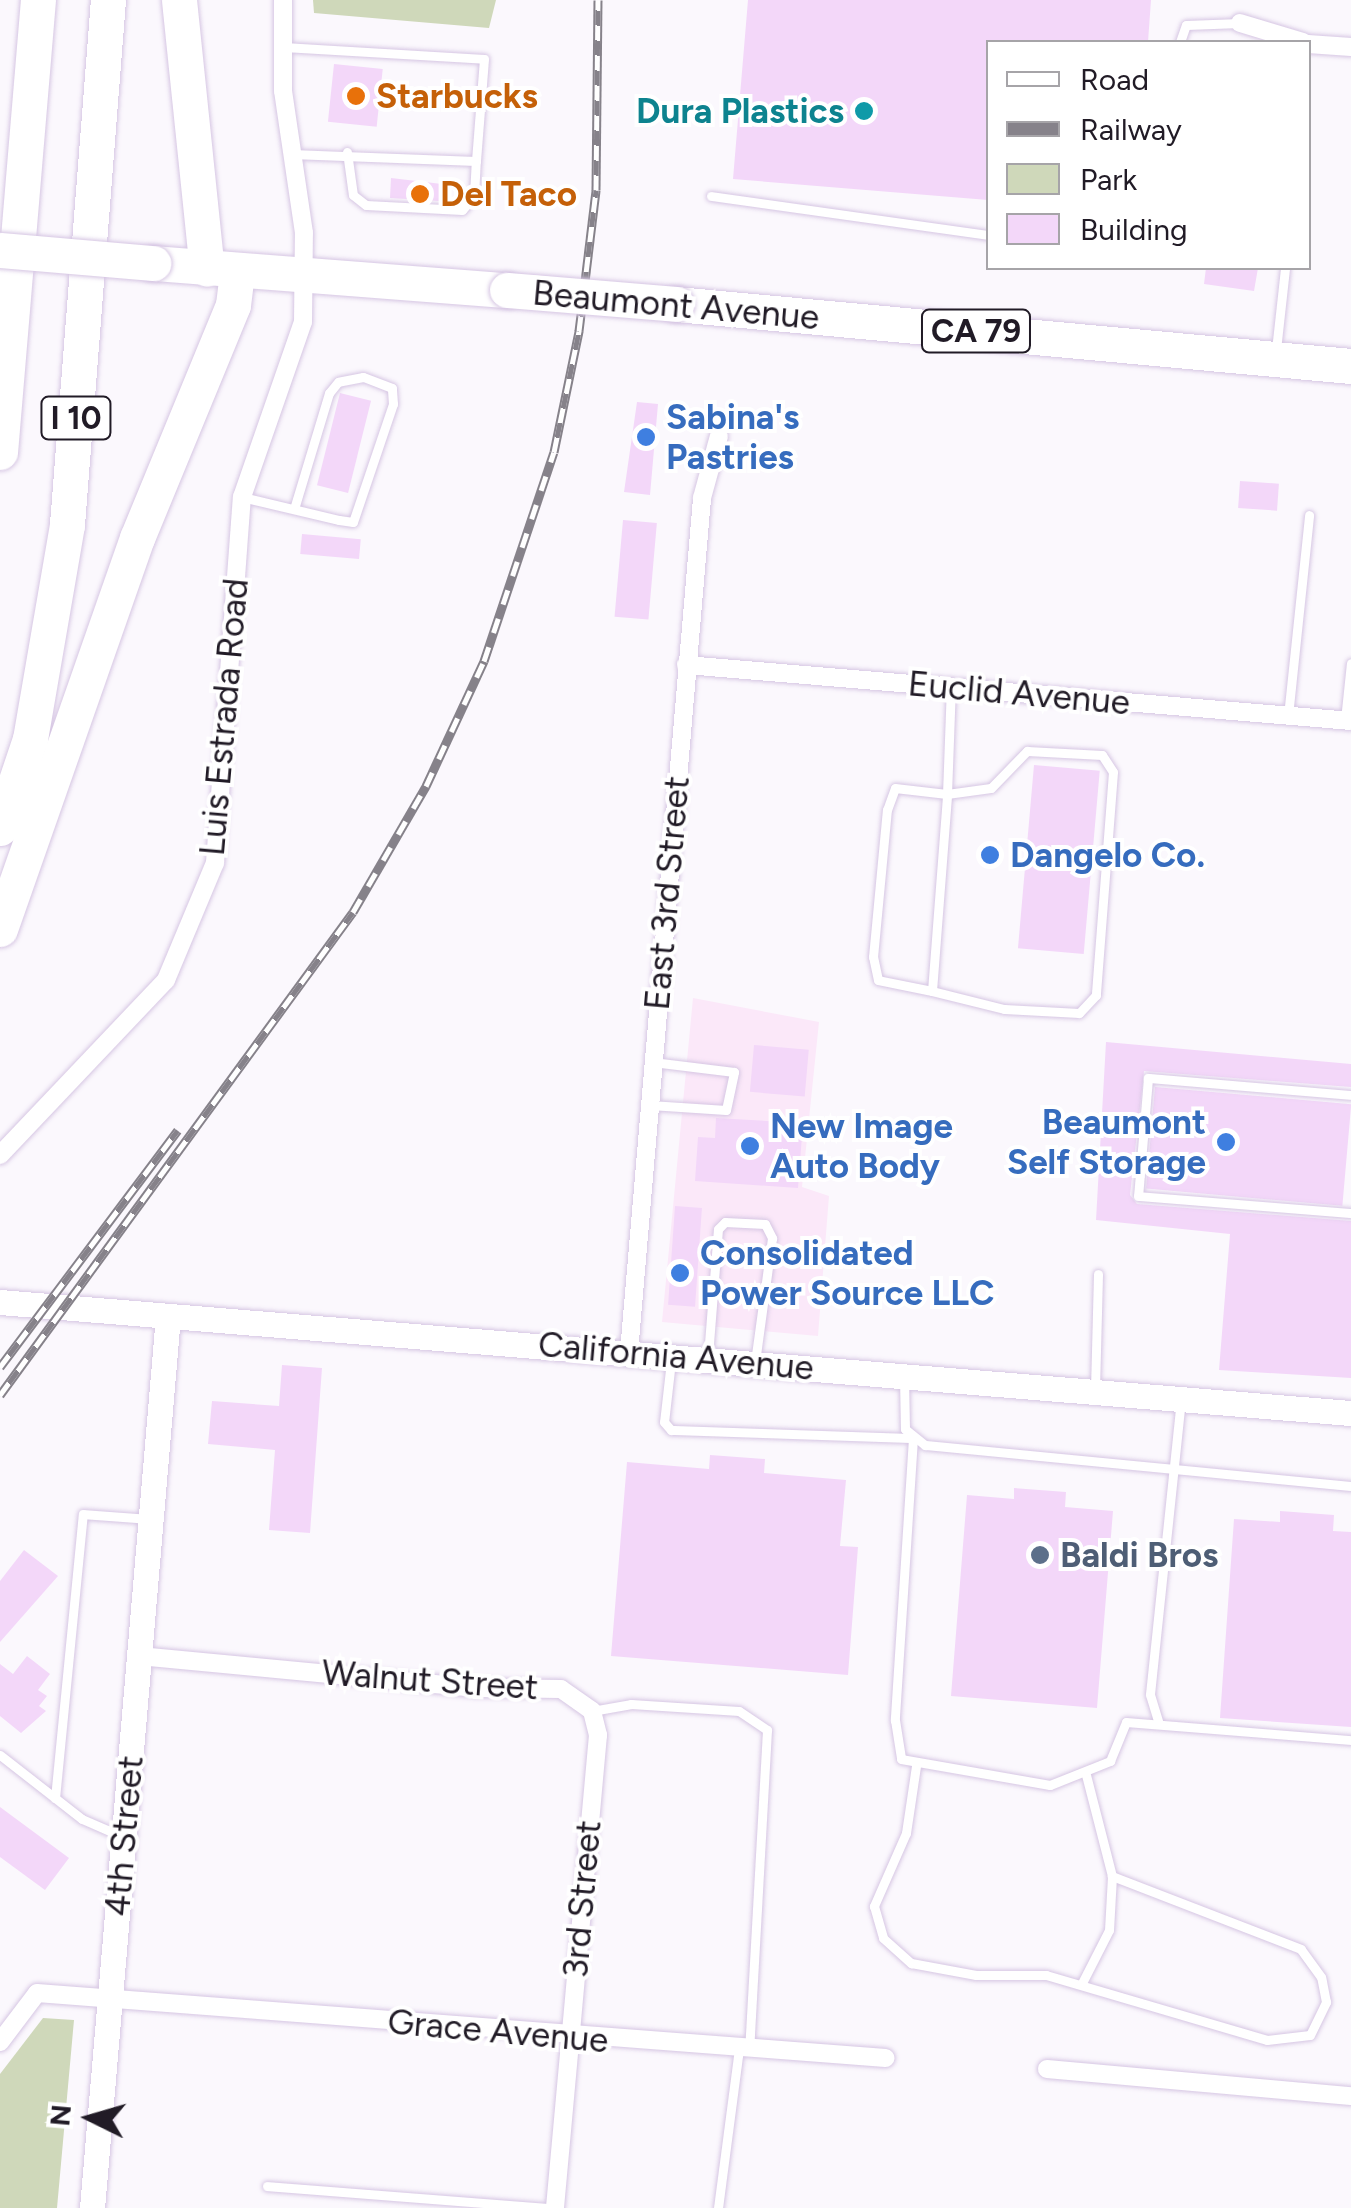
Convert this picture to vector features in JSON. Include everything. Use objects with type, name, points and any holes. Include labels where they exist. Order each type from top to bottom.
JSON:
[{"type":"highway","name":"I 10","points":[[0,452],[38,0]]},
{"type":"highway","name":"I 10","points":[[0,828],[30,740],[67,524],[108,0]]},
{"type":"highway","points":[[0,930],[137,538],[233,305],[222,270],[179,0]]},
{"type":"highway","name":"Beaumont Avenue","points":[[0,250],[676,304],[1351,366]]},
{"type":"street","name":"Luis Estrada Road","points":[[0,1155],[166,980],[215,863],[242,497],[303,322],[305,275],[282,47],[284,0]]},
{"type":"street","points":[[1240,24],[1296,40]]},
{"type":"street","points":[[1311,43],[1351,47]]},
{"type":"street","name":"East 3rd Street","points":[[630,1352],[702,498],[719,436]]},
{"type":"street","name":"Euclid Avenue","points":[[686,665],[1348,721]]},
{"type":"street","name":"California Avenue","points":[[0,1302],[1351,1413]]},
{"type":"street","name":"4th Street","points":[[92,2208],[168,1316]]},
{"type":"street","name":"Walnut Street","points":[[139,1656],[561,1689],[592,1711]]},
{"type":"street","name":"3rd Street","points":[[556,2208],[598,1735],[592,1711]]},
{"type":"street","name":"Grace Avenue","points":[[0,2042],[37,1993],[570,2038],[886,2058]]},
{"type":"street","points":[[1047,2069],[1351,2096]]},
{"type":"lane","points":[[1181,40],[1186,25],[1240,24]]},
{"type":"lane","points":[[282,47],[484,59],[474,196],[462,210],[358,203],[347,176],[347,152]]},
{"type":"lane","points":[[291,154],[347,152],[476,161]]},
{"type":"lane","points":[[711,196],[986,234]]},
{"type":"lane","points":[[1276,358],[1285,270]]},
{"type":"lane","points":[[242,497],[294,510],[353,522],[360,514],[393,404],[392,388],[363,377],[338,382],[329,393],[294,510]]},
{"type":"lane","points":[[1288,716],[1309,516]]},
{"type":"lane","points":[[1348,721],[1351,664]]},
{"type":"lane","points":[[932,991],[951,687]]},
{"type":"lane","points":[[1028,751],[1102,756],[1113,772],[1096,995],[1079,1013],[1004,1009],[932,991],[878,980],[873,958],[887,810],[895,788],[947,794],[990,788],[1028,751]]},
{"type":"lane","points":[[650,1105],[726,1110],[734,1072],[653,1062]]},
{"type":"lane","points":[[1351,1095],[1148,1078],[1138,1196],[1351,1214]]},
{"type":"lane","points":[[708,1358],[720,1224],[765,1224],[772,1238],[755,1363]]},
{"type":"lane","points":[[1094,1391],[1098,1274]]},
{"type":"lane","points":[[714,1291],[764,1296]]},
{"type":"lane","points":[[672,1356],[664,1422],[671,1430],[912,1438],[924,1445],[1351,1486]]},
{"type":"lane","points":[[904,1375],[902,1416],[912,1438],[894,1720],[901,1759],[916,1766],[1050,1785],[1086,1775],[1110,1761],[1122,1725],[1158,1724],[1351,1740]]},
{"type":"lane","points":[[1158,1724],[1150,1694],[1182,1398]]},
{"type":"lane","points":[[55,1798],[83,1514],[151,1519]]},
{"type":"lane","points":[[592,1711],[631,1704],[739,1712],[767,1730],[744,2049],[718,2208]]},
{"type":"lane","points":[[0,1756],[82,1819],[124,1837]]},
{"type":"lane","points":[[916,1766],[906,1832],[874,1906],[883,1938],[911,1963],[1082,1983],[1195,2024],[1266,2040],[1310,2035],[1320,2021],[1322,1977],[1301,1949],[1112,1876]]},
{"type":"lane","points":[[1082,1983],[1109,1930],[1112,1876],[1086,1775]]},
{"type":"lane","points":[[267,2186],[546,2208]]},
{"type":"shaded area","points":[[693,998],[819,1022],[802,1187],[829,1196],[818,1336],[662,1322]]},
{"type":"green space","points":[[313,0],[496,0],[489,28],[314,13]]},
{"type":"green space","points":[[43,2018],[74,2020],[57,2208],[0,2208],[0,2074]]},
{"type":"building","name":"Dura Plastics","points":[[748,0],[1151,0],[1148,40],[986,40],[986,200],[733,179]]},
{"type":"building","name":"Starbucks","points":[[334,64],[383,69],[377,127],[328,122]]},
{"type":"building","points":[[391,178],[442,184],[439,201],[390,198]]},
{"type":"building","points":[[1206,270],[1258,270],[1254,291],[1204,284]]},
{"type":"building","points":[[340,393],[371,401],[348,493],[317,485]]},
{"type":"building","points":[[637,402],[658,404],[650,495],[624,492]]},
{"type":"building","points":[[1240,481],[1279,484],[1277,511],[1238,508]]},
{"type":"building","points":[[623,520],[657,523],[648,620],[615,617]]},
{"type":"building","points":[[302,534],[361,539],[359,559],[300,554]]},
{"type":"building","points":[[1034,765],[1100,771],[1084,954],[1018,948]]},
{"type":"building","points":[[1106,1042],[1351,1064],[1351,1087],[1144,1071],[1130,1195],[1137,1204],[1351,1221],[1351,1378],[1219,1370],[1230,1234],[1096,1220]]},
{"type":"building","points":[[754,1045],[809,1050],[805,1097],[750,1092]]},
{"type":"building","points":[[1155,1087],[1351,1104],[1342,1206],[1146,1189]]},
{"type":"building","points":[[716,1118],[803,1123],[798,1188],[695,1181],[698,1137],[715,1138]]},
{"type":"building","points":[[675,1206],[702,1208],[695,1307],[668,1305]]},
{"type":"building","points":[[282,1365],[322,1368],[310,1533],[269,1530],[275,1450],[208,1444],[212,1401],[279,1406]]},
{"type":"building","points":[[710,1455],[765,1459],[764,1473],[846,1480],[840,1546],[858,1547],[848,1675],[611,1656],[627,1462],[709,1469]]},
{"type":"building","points":[[1014,1488],[1066,1492],[1065,1507],[1113,1511],[1097,1708],[951,1696],[967,1495],[1014,1499]]},
{"type":"building","points":[[1280,1511],[1334,1515],[1333,1531],[1351,1532],[1351,1727],[1220,1718],[1234,1519],[1280,1522]]},
{"type":"building","points":[[24,1550],[58,1576],[0,1642],[0,1581]]},
{"type":"building","points":[[27,1656],[50,1674],[38,1690],[47,1696],[39,1706],[46,1711],[21,1733],[0,1716],[0,1664],[13,1674]]},
{"type":"building","points":[[0,1807],[69,1858],[45,1890],[0,1857]]},
{"type":"railway","points":[[0,1395],[353,912],[426,786],[484,661],[554,452],[579,331],[596,190],[598,0]]},
{"type":"railway","points":[[0,1367],[178,1130]]},
{"type":"place","name":"Starbucks","points":[[356,96]]},
{"type":"place","name":"Dura Plastics","points":[[864,111]]},
{"type":"place","name":"Del Taco","points":[[420,194]]},
{"type":"place","name":"Sabina's Pastries","points":[[646,437]]},
{"type":"place","name":"Dangelo Co.","points":[[990,855]]},
{"type":"place","name":"Beaumont Self Storage","points":[[1226,1142]]},
{"type":"place","name":"New Image Auto Body","points":[[750,1146]]},
{"type":"place","name":"Consolidated Power Source LLC","points":[[680,1273]]},
{"type":"place","name":"Baldi Bros","points":[[1040,1555]]}]
